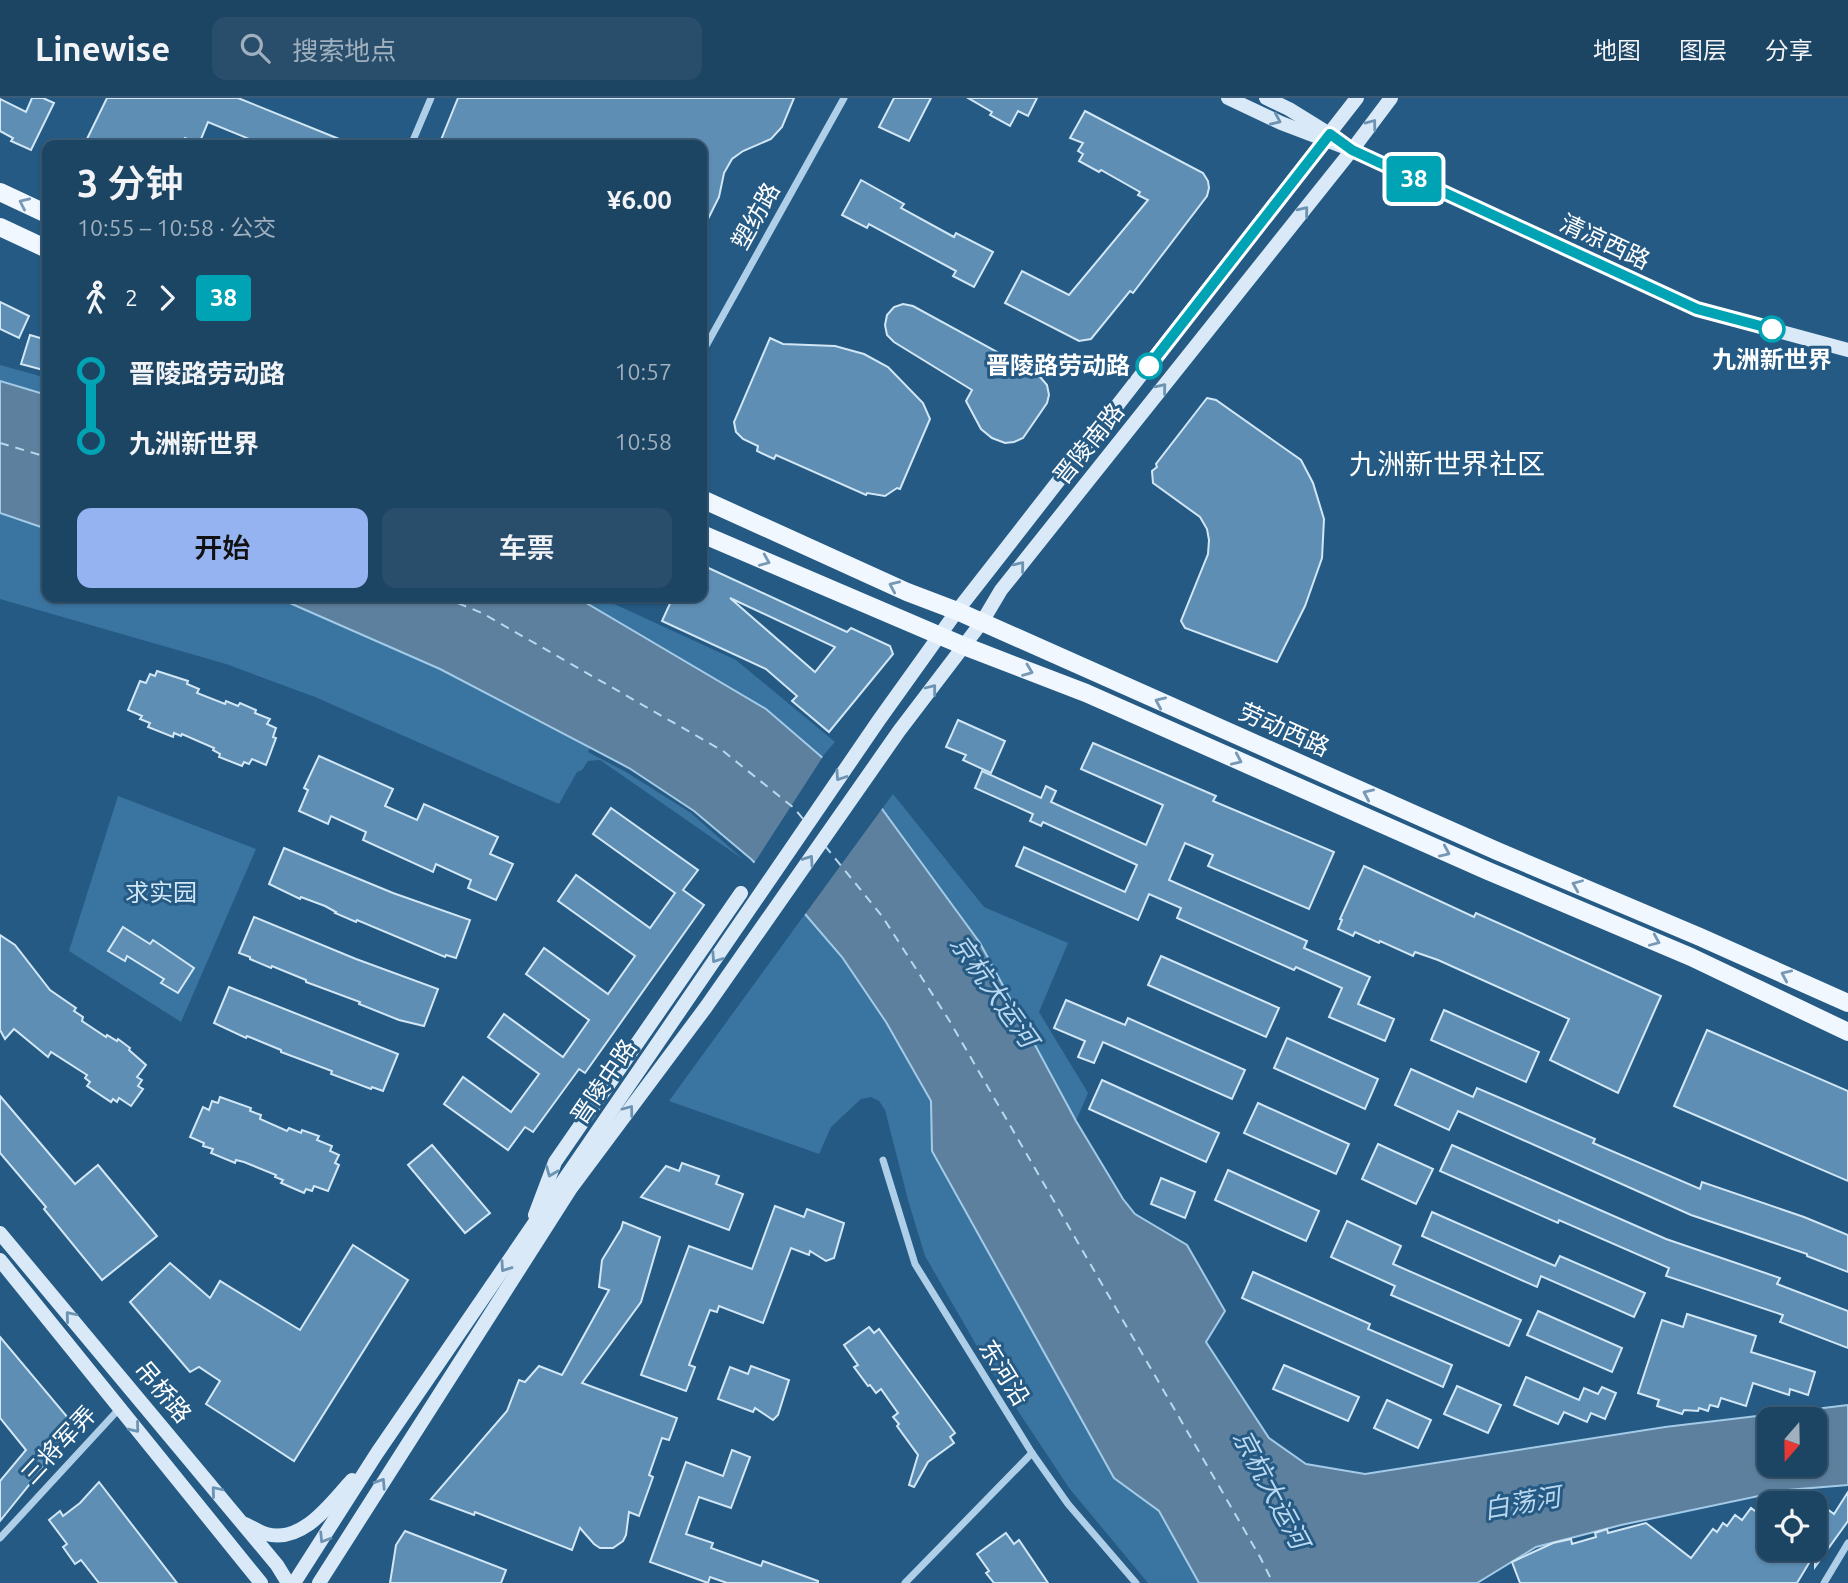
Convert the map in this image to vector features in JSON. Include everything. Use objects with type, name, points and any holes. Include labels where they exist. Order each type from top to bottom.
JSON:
[{"type":"main road","name":"清凉西路","points":[[1228,98],[1281,123],[1328,136]]},
{"type":"main road","name":"清凉西路","points":[[1266,98],[1289,109],[1352,150],[1697,309],[1848,349]]},
{"type":"main road","name":"晋陵南路","points":[[957,611],[1357,98]]},
{"type":"main road","name":"晋陵南路","points":[[982,622],[1001,590],[1391,98]]},
{"type":"main road","points":[[0,192],[42,212]]},
{"type":"main road","points":[[0,227],[42,247]]},
{"type":"main road","name":"劳动西路","points":[[707,501],[907,592],[957,611],[1472,840],[1848,1003]]},
{"type":"main road","name":"劳动西路","points":[[707,536],[939,636],[1086,693],[1488,871],[1691,957],[1848,1031]]},
{"type":"main road","name":"晋陵中路","points":[[294,1583],[377,1453],[878,720],[957,611]]},
{"type":"main road","name":"晋陵中路","points":[[319,1583],[571,1188],[706,1007],[899,732],[982,622]]},
{"type":"main road","points":[[526,1237],[555,1162],[741,893]]},
{"type":"main road","name":"吊桥路","points":[[0,1233],[277,1564],[288,1583]]},
{"type":"main road","name":"吊桥路","points":[[0,1260],[261,1583]]},
{"type":"main road","points":[[241,1521],[266,1534],[299,1530],[318,1517],[377,1453]]},
{"type":"street","points":[[413,140],[431,98]]},
{"type":"street","name":"塑纺路","points":[[707,344],[844,98]]},
{"type":"street","name":"东河沿","points":[[883,1160],[915,1264],[1032,1453],[1068,1504],[1136,1583]]},
{"type":"street","name":"三将军弄","points":[[0,1538],[119,1409]]},
{"type":"street","points":[[905,1583],[1032,1453]]},
{"type":"street","points":[[1824,1583],[1848,1543]]},
{"type":"green space","points":[[0,365],[42,377],[42,394],[0,381]]},
{"type":"green space","points":[[0,513],[42,527],[42,602],[287,602],[440,669],[590,748],[588,752],[626,772],[691,813],[744,860],[600,760],[588,761],[582,770],[577,772],[559,804],[315,697],[226,664],[0,599]]},
{"type":"green space","points":[[584,602],[610,602],[736,660],[835,742],[822,757],[766,709]]},
{"type":"green space","points":[[893,794],[984,907],[1068,943],[1039,1012],[1088,1093],[1076,1121],[980,943],[882,809]]},
{"type":"green space","name":"求实园","points":[[118,796],[256,849],[181,1022],[69,951]]},
{"type":"green space","points":[[805,914],[842,957],[886,1022],[931,1101],[932,1151],[1114,1478],[1159,1511],[1199,1583],[1148,1583],[1069,1488],[989,1367],[925,1256],[885,1110],[879,1101],[871,1097],[861,1099],[831,1127],[819,1154],[669,1101]]},
{"type":"water","points":[[0,381],[42,394],[42,527],[0,513]]},
{"type":"water","points":[[287,602],[584,602],[766,709],[882,809],[980,943],[1076,1121],[1123,1199],[1135,1214],[1187,1245],[1225,1311],[1206,1342],[1269,1438],[1306,1464],[1365,1474],[1665,1427],[1757,1416],[1757,1477],[1827,1477],[1827,1408],[1848,1405],[1848,1485],[1757,1491],[1757,1496],[1621,1525],[1536,1547],[1477,1583],[1199,1583],[1159,1511],[1114,1478],[932,1151],[931,1101],[886,1022],[842,957],[805,914],[751,859],[694,811],[629,768],[440,669]]},
{"type":"pier","points":[[824,755],[884,806],[803,917],[753,865]]},
{"type":"building","points":[[32,98],[43,98],[54,103],[31,150],[11,141],[13,138],[0,131],[0,99],[26,112]]},
{"type":"building","points":[[107,98],[238,98],[342,140],[252,140],[208,122],[201,140],[86,140]]},
{"type":"building","points":[[458,98],[794,98],[782,127],[771,139],[732,159],[724,173],[719,197],[707,221],[707,140],[441,140]]},
{"type":"building","points":[[894,98],[931,98],[909,141],[879,127]]},
{"type":"building","points":[[968,98],[1037,98],[1028,116],[1018,111],[1010,126]]},
{"type":"building","points":[[1085,111],[1203,173],[1209,188],[1207,196],[1133,293],[1130,291],[1091,339],[1079,341],[1005,303],[1022,271],[1069,295],[1148,200],[1138,195],[1140,192],[1079,161],[1083,154],[1078,151],[1083,143],[1070,138]]},
{"type":"building","points":[[861,180],[904,204],[901,208],[954,237],[956,233],[993,252],[974,287],[953,276],[956,271],[869,224],[867,228],[842,215]]},
{"type":"building","points":[[0,302],[29,316],[19,338],[0,329]]},
{"type":"building","points":[[903,304],[913,306],[1041,378],[1047,385],[1047,403],[1023,438],[1005,443],[992,438],[981,429],[966,401],[972,390],[887,335],[887,315],[894,307]]},
{"type":"building","points":[[30,335],[42,339],[42,370],[21,364]]},
{"type":"building","points":[[770,338],[783,344],[835,346],[864,354],[888,367],[923,403],[930,419],[900,489],[897,488],[885,496],[866,495],[776,455],[774,459],[757,451],[758,446],[743,439],[736,432],[734,422]]},
{"type":"building","points":[[1207,398],[1216,400],[1301,460],[1313,483],[1324,519],[1322,558],[1305,606],[1277,662],[1185,628],[1181,621],[1208,554],[1207,529],[1200,517],[1153,483],[1152,471]]},
{"type":"building","points":[[707,567],[847,632],[851,628],[890,646],[893,654],[829,732],[792,701],[797,696],[766,669],[662,621],[671,602],[707,602]],"holes":[[[730,598],[835,647],[815,672]]]},
{"type":"building","points":[[157,671],[188,681],[187,684],[199,689],[197,693],[225,704],[226,701],[238,706],[240,703],[270,719],[267,724],[276,728],[273,737],[276,738],[266,765],[252,759],[249,764],[244,762],[242,766],[219,757],[220,754],[213,750],[214,748],[182,734],[181,736],[174,733],[173,737],[148,727],[150,723],[140,719],[142,716],[128,710],[140,681],[146,683],[150,674],[155,676]]},
{"type":"building","points":[[958,720],[1005,741],[991,773],[963,760],[966,755],[946,747]]},
{"type":"building","points":[[1093,743],[1216,796],[1213,801],[1334,852],[1309,909],[1208,866],[1213,855],[1185,843],[1169,880],[1307,941],[1304,948],[1370,977],[1358,1004],[1394,1019],[1385,1041],[1329,1017],[1342,988],[1296,967],[1294,970],[1177,918],[1181,908],[1149,894],[1138,920],[1016,866],[1024,847],[1125,892],[1137,865],[1043,822],[1041,826],[1030,821],[1033,814],[975,788],[982,771],[1041,798],[1046,786],[1056,791],[1051,802],[1146,845],[1163,805],[1081,769]]},
{"type":"building","points":[[319,756],[393,789],[385,806],[417,820],[424,804],[498,837],[490,854],[513,864],[496,900],[468,888],[471,880],[436,864],[433,872],[363,840],[366,832],[331,816],[328,824],[299,811],[308,790],[304,788]]},
{"type":"building","points":[[611,808],[698,870],[683,890],[704,905],[585,1073],[579,1069],[533,1132],[525,1127],[508,1150],[444,1104],[463,1077],[511,1112],[539,1074],[488,1037],[504,1014],[563,1057],[589,1020],[526,974],[544,948],[608,994],[635,956],[558,901],[576,875],[650,928],[675,893],[593,834]]},
{"type":"building","points":[[284,848],[393,893],[470,920],[456,958],[445,957],[357,920],[356,922],[325,906],[301,897],[300,899],[269,884]]},
{"type":"building","points":[[1364,866],[1474,917],[1476,913],[1661,996],[1618,1093],[1550,1060],[1569,1019],[1438,960],[1415,952],[1413,956],[1355,932],[1353,936],[1338,929]]},
{"type":"building","points":[[254,917],[438,989],[424,1026],[399,1020],[239,953]]},
{"type":"building","points":[[123,927],[150,944],[153,940],[194,968],[178,993],[161,983],[164,979],[127,956],[125,961],[108,951]]},
{"type":"building","points":[[0,935],[15,945],[50,990],[76,1008],[74,1011],[83,1017],[82,1021],[106,1037],[107,1035],[117,1041],[118,1039],[146,1065],[137,1077],[142,1080],[138,1086],[143,1089],[131,1106],[119,1098],[117,1102],[113,1099],[111,1102],[87,1086],[90,1082],[85,1078],[87,1075],[51,1052],[48,1057],[14,1029],[5,1039],[0,1030]]},
{"type":"building","points":[[1161,956],[1279,1008],[1266,1037],[1148,985]]},
{"type":"building","points":[[229,987],[398,1054],[383,1091],[331,1074],[332,1071],[214,1023]]},
{"type":"building","points":[[1066,1000],[1125,1025],[1128,1018],[1245,1070],[1232,1099],[1103,1042],[1094,1063],[1078,1057],[1085,1041],[1054,1028]]},
{"type":"building","points":[[1444,1010],[1539,1052],[1526,1082],[1431,1040]]},
{"type":"building","points":[[1707,1030],[1848,1091],[1848,1181],[1674,1106]]},
{"type":"building","points":[[1287,1038],[1378,1079],[1365,1109],[1274,1068]]},
{"type":"building","points":[[1411,1069],[1473,1097],[1477,1088],[1595,1139],[1593,1143],[1700,1189],[1702,1182],[1848,1235],[1848,1272],[1807,1254],[1691,1215],[1458,1111],[1449,1130],[1395,1105]]},
{"type":"building","points":[[1102,1080],[1219,1133],[1206,1162],[1089,1109]]},
{"type":"building","points":[[0,1096],[75,1184],[98,1165],[157,1236],[102,1280],[0,1153]]},
{"type":"building","points":[[220,1097],[251,1108],[250,1111],[261,1115],[260,1119],[287,1131],[289,1128],[301,1133],[302,1130],[319,1136],[317,1140],[332,1146],[330,1151],[339,1155],[335,1163],[339,1165],[328,1191],[314,1186],[312,1191],[306,1189],[304,1193],[281,1183],[283,1180],[275,1177],[276,1175],[211,1153],[213,1149],[190,1137],[203,1107],[209,1110],[212,1101],[218,1103]]},
{"type":"building","points":[[1258,1103],[1349,1144],[1336,1174],[1244,1133]]},
{"type":"building","points":[[1378,1144],[1433,1169],[1416,1204],[1362,1179]]},
{"type":"building","points":[[432,1145],[490,1213],[465,1233],[408,1165]]},
{"type":"building","points":[[1452,1145],[1666,1239],[1780,1278],[1777,1284],[1848,1311],[1848,1348],[1780,1322],[1783,1315],[1666,1276],[1669,1268],[1440,1171]]},
{"type":"building","points":[[682,1163],[719,1176],[716,1184],[743,1194],[729,1230],[641,1197],[666,1166],[679,1171]]},
{"type":"building","points":[[1228,1170],[1319,1211],[1306,1241],[1215,1200]]},
{"type":"building","points":[[1161,1178],[1195,1192],[1185,1218],[1151,1204]]},
{"type":"building","points":[[775,1206],[804,1217],[807,1209],[844,1223],[834,1258],[826,1261],[810,1251],[809,1255],[791,1248],[763,1323],[719,1306],[717,1312],[710,1310],[689,1365],[695,1367],[686,1391],[641,1375],[689,1246],[752,1269]]},
{"type":"building","points":[[1432,1212],[1555,1266],[1560,1256],[1645,1293],[1634,1317],[1541,1276],[1537,1287],[1422,1236]]},
{"type":"building","points":[[1347,1221],[1401,1246],[1393,1264],[1521,1320],[1509,1346],[1391,1295],[1395,1286],[1331,1257]]},
{"type":"building","points":[[623,1222],[660,1237],[641,1302],[582,1383],[677,1418],[669,1440],[662,1438],[649,1475],[653,1477],[639,1516],[629,1512],[623,1541],[613,1548],[600,1548],[580,1528],[572,1550],[475,1512],[474,1515],[431,1499],[507,1411],[519,1380],[525,1382],[539,1366],[562,1375],[609,1290],[599,1287],[602,1260]]},
{"type":"building","points":[[353,1245],[408,1280],[294,1461],[206,1404],[220,1381],[199,1367],[190,1372],[130,1302],[170,1263],[210,1298],[220,1281],[300,1330]]},
{"type":"building","points":[[1253,1272],[1370,1324],[1368,1329],[1452,1365],[1443,1387],[1242,1298]]},
{"type":"building","points":[[1538,1311],[1622,1348],[1612,1372],[1527,1335]]},
{"type":"building","points":[[1687,1314],[1756,1336],[1751,1352],[1815,1372],[1808,1395],[1790,1389],[1789,1395],[1753,1383],[1746,1406],[1721,1398],[1718,1407],[1710,1405],[1708,1411],[1699,1408],[1698,1411],[1684,1410],[1682,1414],[1657,1406],[1659,1400],[1638,1393],[1662,1320],[1683,1327]]},
{"type":"building","points":[[869,1327],[874,1333],[879,1329],[955,1433],[950,1437],[954,1443],[928,1462],[914,1487],[909,1485],[918,1455],[897,1426],[899,1424],[893,1417],[898,1413],[881,1389],[876,1393],[868,1386],[854,1367],[858,1365],[844,1345]]},
{"type":"building","points":[[0,1337],[69,1419],[67,1438],[0,1521],[0,1481],[26,1450],[0,1418]]},
{"type":"building","points":[[1284,1365],[1359,1397],[1348,1421],[1273,1389]]},
{"type":"building","points":[[751,1366],[789,1380],[778,1415],[773,1420],[755,1408],[753,1412],[718,1399],[730,1367],[748,1374]]},
{"type":"building","points":[[1526,1377],[1579,1400],[1584,1388],[1598,1394],[1602,1387],[1616,1393],[1605,1419],[1591,1413],[1587,1422],[1564,1412],[1558,1424],[1514,1405]]},
{"type":"building","points":[[1457,1386],[1501,1405],[1488,1433],[1444,1414]]},
{"type":"building","points":[[1387,1400],[1431,1420],[1418,1448],[1374,1428]]},
{"type":"building","points":[[732,1450],[750,1457],[731,1508],[699,1497],[686,1534],[713,1543],[711,1548],[761,1566],[763,1561],[818,1583],[727,1583],[710,1577],[708,1583],[650,1562],[686,1462],[723,1476]]},
{"type":"building","points":[[99,1482],[177,1583],[99,1583],[81,1560],[75,1564],[63,1547],[67,1544],[49,1520],[60,1511],[63,1516],[80,1503]]},
{"type":"building","points":[[1848,1492],[1848,1521],[1827,1550],[1827,1509],[1834,1514]]},
{"type":"building","points":[[1751,1508],[1755,1511],[1757,1509],[1757,1561],[1810,1561],[1797,1583],[1520,1583],[1512,1562],[1553,1543],[1571,1539],[1572,1544],[1596,1537],[1595,1533],[1607,1529],[1608,1533],[1646,1523],[1691,1558],[1713,1529],[1717,1532],[1723,1523],[1727,1526],[1735,1515],[1742,1520]]},
{"type":"building","points":[[405,1531],[506,1570],[501,1583],[390,1583],[396,1545]]},
{"type":"building","points":[[1006,1533],[1014,1544],[1019,1540],[1048,1583],[994,1583],[977,1554]]},
{"type":"ferry route","points":[[0,443],[42,456]]},
{"type":"ferry route","points":[[455,602],[482,613],[723,751],[794,808],[804,820]]},
{"type":"ferry route","points":[[825,846],[882,916],[949,1020],[1273,1583]]},
{"type":"bus line","name":"38","points":[[1149,366],[1330,134],[1352,150],[1697,309],[1772,329]]},
{"type":"place","name":"九洲新世界","points":[[1772,329]]},
{"type":"place","name":"晋陵路劳动路","points":[[1149,366]]},
{"type":"district","name":"九洲新世界社区","points":[[1447,464]]},
{"type":"water label","name":"京杭大运河","points":[[994,991]]},
{"type":"water label","name":"京杭大运河","points":[[1271,1489]]},
{"type":"water label","name":"白荡河","points":[[1522,1503]]}]
